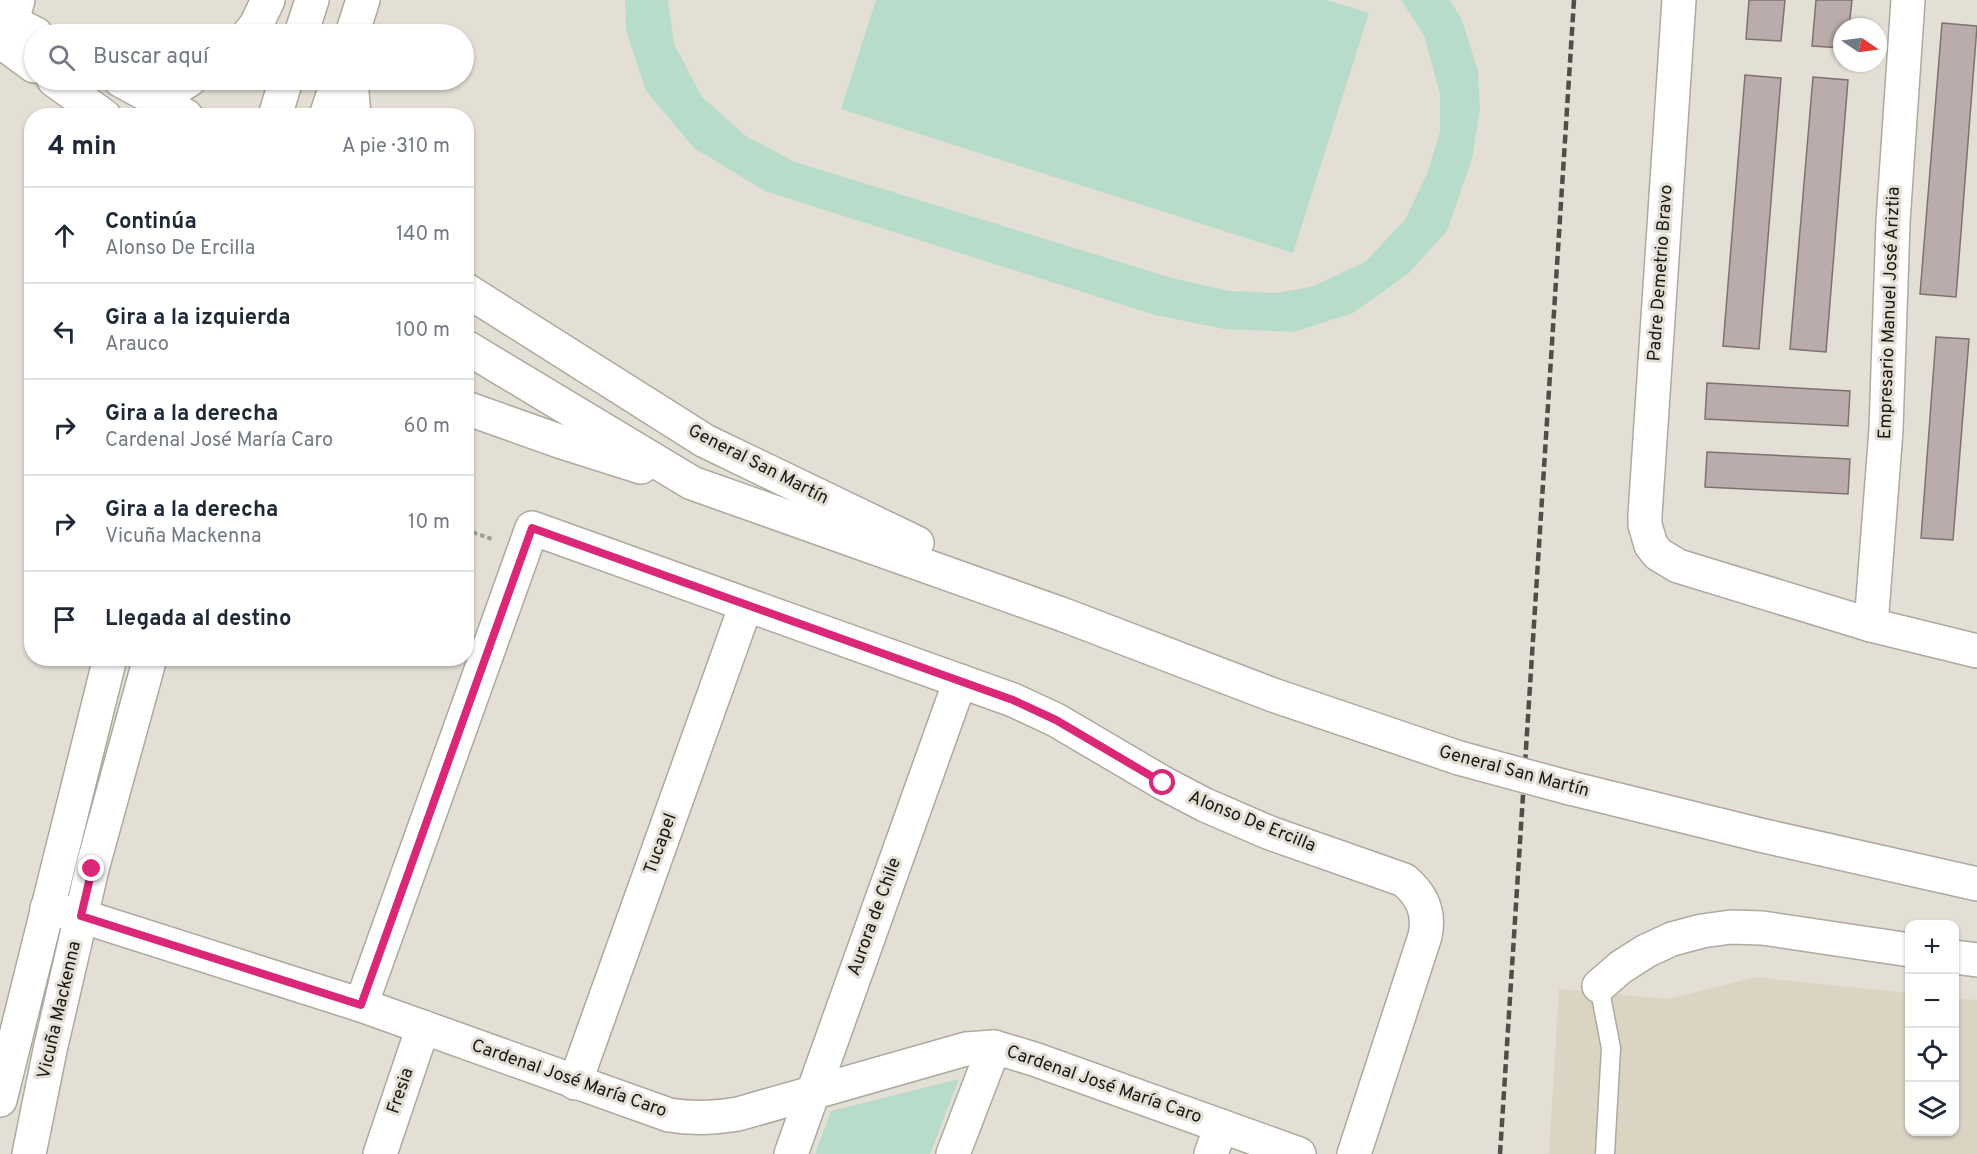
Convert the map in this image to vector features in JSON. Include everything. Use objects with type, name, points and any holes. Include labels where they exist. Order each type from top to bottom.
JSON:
[{"type":"street","points":[[257,24],[268,0]]},
{"type":"street","points":[[304,24],[312,0]]},
{"type":"street","points":[[355,24],[363,0]]},
{"type":"street","name":"Padre Demetrio Bravo","points":[[1679,0],[1645,515],[1645,525],[1651,545],[1658,554],[1678,566],[1871,625]]},
{"type":"street","name":"Empresario Manuel José Ariztia","points":[[1871,625],[1886,430],[1892,234],[1908,0]]},
{"type":"street","points":[[13,23],[24,46]]},
{"type":"street","points":[[68,90],[93,108]]},
{"type":"street","points":[[139,90],[172,108]]},
{"type":"street","points":[[158,100],[174,90]]},
{"type":"street","points":[[277,108],[283,90]]},
{"type":"street","points":[[329,108],[335,90]]},
{"type":"street","points":[[352,90],[353,108]]},
{"type":"street","name":"General San Martín","points":[[474,292],[705,441],[1064,615]]},
{"type":"street","name":"General San Martín","points":[[474,352],[692,483],[1064,615],[1273,695],[1459,758],[1570,788],[1760,835],[1977,884]]},
{"type":"street","points":[[474,411],[559,441],[692,483]]},
{"type":"street","name":"Alonso De Ercilla","points":[[361,1005],[532,528],[1013,700],[1056,720],[1205,805],[1270,834],[1404,880],[1414,888],[1422,900],[1428,924],[1354,1154]]},
{"type":"street","name":"Tucapel","points":[[575,1083],[747,605]]},
{"type":"street","points":[[1871,625],[1977,651]]},
{"type":"street","name":"Vicuña Mackenna","points":[[1,1092],[108,666]]},
{"type":"street","name":"Vicuña Mackenna","points":[[28,1154],[81,916],[148,666]]},
{"type":"street","name":"Aurora de Chile","points":[[791,1154],[960,681]]},
{"type":"street","name":"Cardenal José María Caro","points":[[47,908],[81,916],[361,1005],[669,1116],[692,1119],[738,1114],[966,1049],[994,1047],[1034,1059],[1216,1140],[1299,1154]]},
{"type":"street","points":[[1599,986],[1621,967],[1646,951],[1702,931],[1731,927],[1762,928],[1905,949]]},
{"type":"street","points":[[1959,958],[1977,960]]},
{"type":"street","name":"Fresia","points":[[380,1154],[423,1028]]},
{"type":"street","points":[[952,1154],[994,1047]]},
{"type":"street","points":[[1,1092],[40,1098]]},
{"type":"lane","points":[[1599,986],[1611,1048],[1605,1154]]},
{"type":"shaded area","points":[[1755,977],[1905,993],[1905,1136],[1959,1136],[1959,998],[1977,1000],[1977,1154],[1549,1154],[1559,989],[1668,999]]},
{"type":"green space","points":[[625,0],[668,0],[674,44],[702,97],[746,136],[795,162],[1172,278],[1229,291],[1276,293],[1311,287],[1365,262],[1405,220],[1427,174],[1440,132],[1440,94],[1424,35],[1401,0],[1450,0],[1462,20],[1478,71],[1480,109],[1472,159],[1447,231],[1409,273],[1353,313],[1294,332],[1224,329],[1155,315],[765,191],[694,148],[646,91],[626,30]]},
{"type":"green space","points":[[876,0],[1327,0],[1369,13],[1293,253],[841,109]]},
{"type":"green space","points":[[959,1079],[930,1154],[815,1154],[831,1111]]},
{"type":"building","points":[[1749,0],[1785,0],[1781,41],[1746,39]]},
{"type":"building","points":[[1816,0],[1852,0],[1850,18],[1833,18],[1833,47],[1812,46]]},
{"type":"building","points":[[1942,23],[1977,26],[1956,297],[1920,294]]},
{"type":"building","points":[[1745,75],[1781,78],[1759,349],[1723,346]]},
{"type":"building","points":[[1813,77],[1848,80],[1826,352],[1790,349]]},
{"type":"building","points":[[1936,337],[1969,339],[1953,540],[1921,538]]},
{"type":"building","points":[[1707,383],[1850,391],[1848,426],[1705,419]]},
{"type":"building","points":[[1707,452],[1850,459],[1848,494],[1705,487]]},
{"type":"railway","points":[[1500,1154],[1574,0]]},
{"type":"route","points":[[92,869],[81,916],[361,1005],[532,528],[1013,700],[1056,720],[1163,783]]}]
